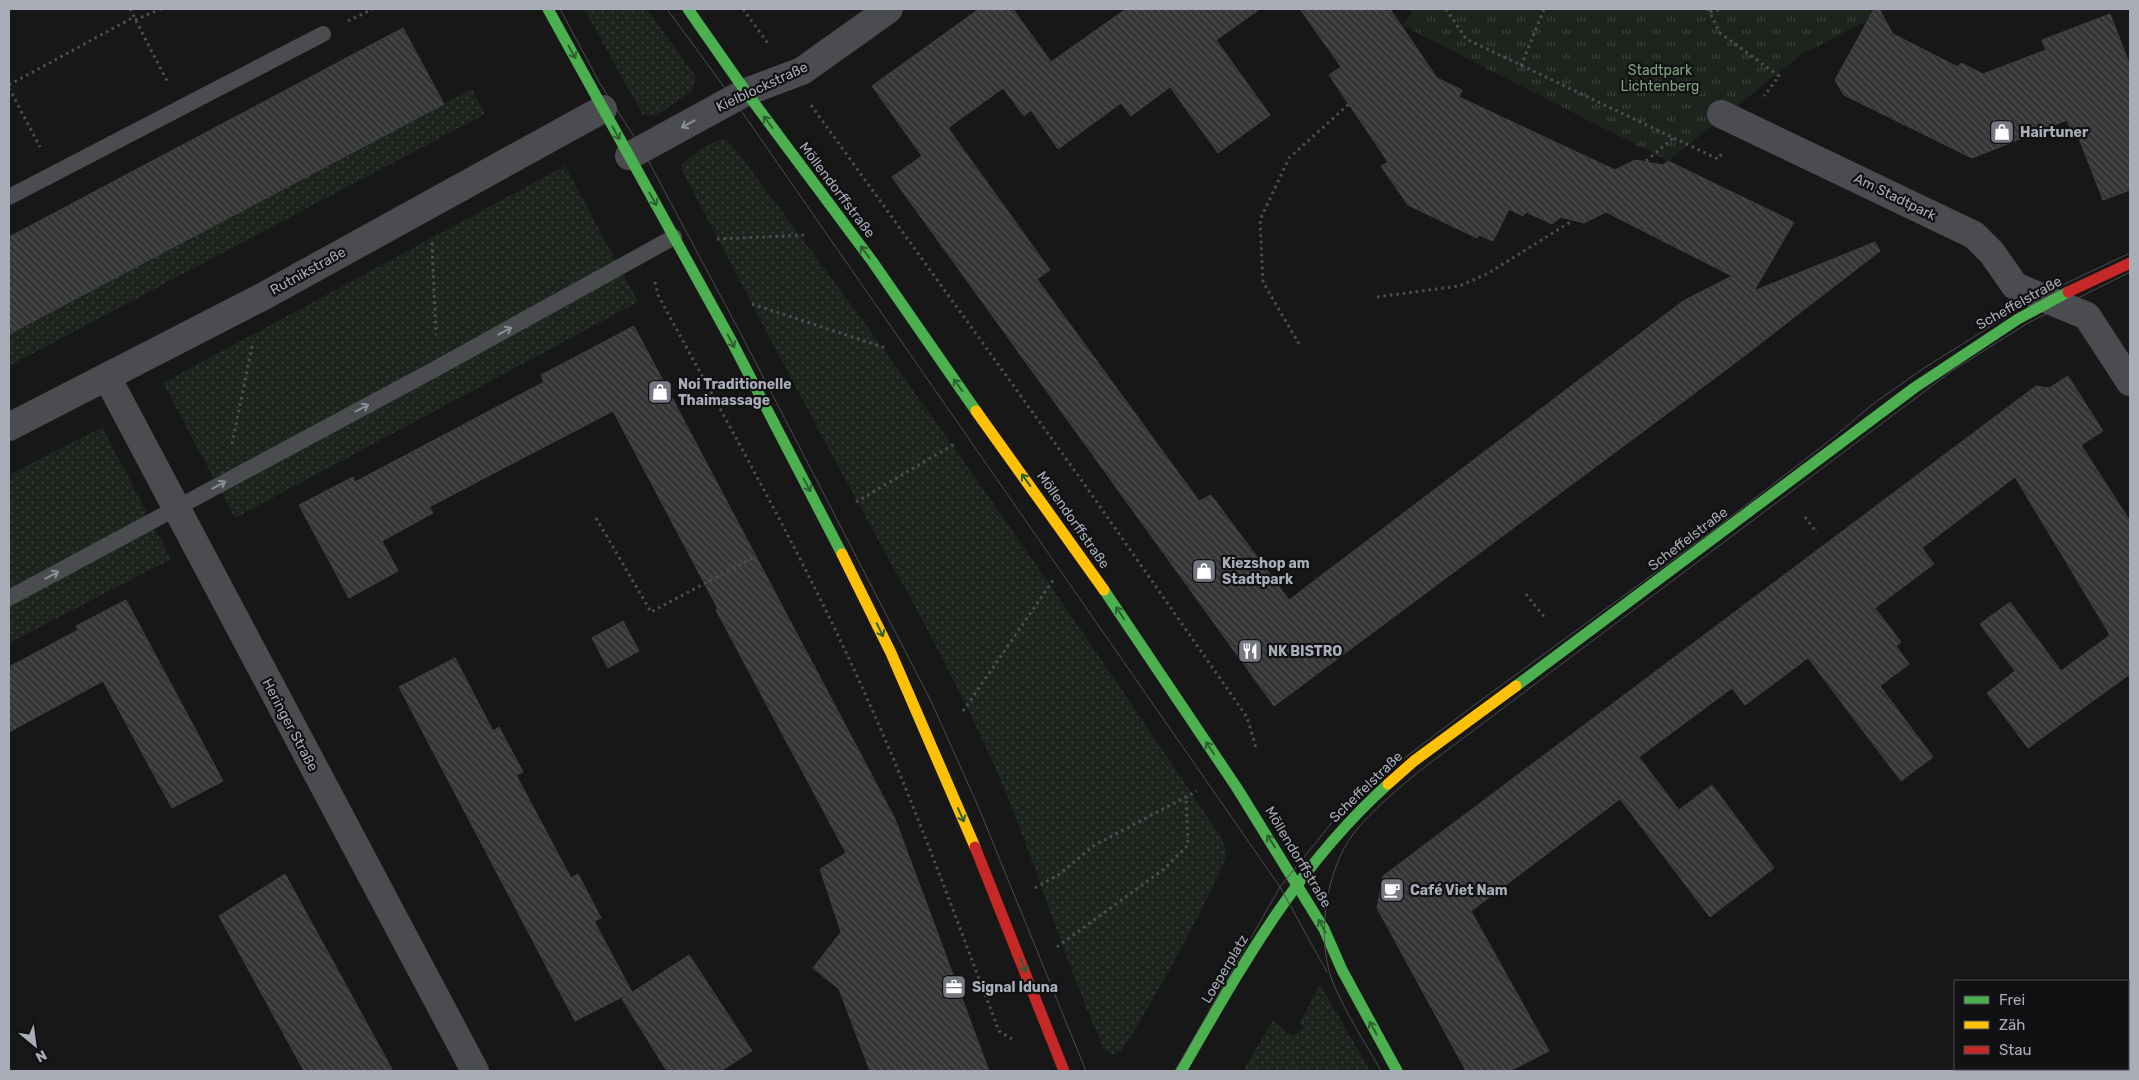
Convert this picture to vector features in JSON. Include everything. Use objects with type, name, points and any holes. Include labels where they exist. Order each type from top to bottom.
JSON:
[{"type":"main road","points":[[548,9],[674,238],[825,520],[891,653],[992,886],[1064,1071]]},
{"type":"main road","name":"Möllendorffstraße","points":[[688,9],[746,92],[872,260],[944,367],[1075,547],[1242,796],[1324,929],[1342,970],[1397,1071]]},
{"type":"main road","name":"Scheffelstraße","points":[[1296,883],[1345,826],[1374,796],[1414,761],[1713,540],[1892,402],[1980,342],[2051,302],[2130,263]]},
{"type":"main road","name":"Loeperplatz","points":[[1181,1071],[1241,970],[1296,883]]},
{"type":"street","name":"Kielblockstraße","points":[[629,156],[746,92],[802,71],[889,9]]},
{"type":"street","name":"Rutnikstraße","points":[[9,427],[262,297],[603,109]]},
{"type":"street","name":"Am Stadtpark","points":[[1732,118],[1974,235],[1992,253],[2016,286],[2087,316],[2130,382]]},
{"type":"street","name":"Heringer Straße","points":[[106,377],[475,1071]]},
{"type":"lane","points":[[9,197],[323,34]]},
{"type":"lane","points":[[9,598],[438,368],[674,238]]},
{"type":"path","points":[[130,9],[181,108]]},
{"type":"path","points":[[54,174],[9,86],[135,18],[160,9]]},
{"type":"path","points":[[743,9],[1080,478],[1247,717],[1257,751]]},
{"type":"path","points":[[1446,9],[1466,39],[1718,158],[1732,118],[1779,76],[1720,32],[1709,10],[1722,9]]},
{"type":"path","points":[[1521,66],[1544,9]]},
{"type":"path","points":[[1299,344],[1264,282],[1260,220],[1289,158],[1349,104]]},
{"type":"path","points":[[1646,161],[1673,138]]},
{"type":"path","points":[[431,204],[438,368]]},
{"type":"path","points":[[712,239],[807,236],[837,214]]},
{"type":"path","points":[[1378,297],[1459,286],[1487,274],[1572,221]]},
{"type":"path","points":[[644,254],[653,271],[658,295],[790,539],[870,704],[914,810],[999,1032],[1015,1041]]},
{"type":"path","points":[[244,472],[232,447],[262,297]]},
{"type":"path","points":[[746,302],[888,348]]},
{"type":"path","points":[[825,520],[986,425]]},
{"type":"path","points":[[596,518],[651,612],[756,556]]},
{"type":"path","points":[[1805,518],[1817,533]]},
{"type":"path","points":[[963,711],[1075,547]]},
{"type":"path","points":[[1526,594],[1545,618]]},
{"type":"path","points":[[1035,888],[1060,874],[1093,846],[1201,788]]},
{"type":"path","points":[[1057,947],[1164,869],[1188,845],[1186,797]]},
{"type":"green space","points":[[584,9],[647,9],[695,76],[693,90],[656,116],[643,115]]},
{"type":"green space","name":"Stadtpark Lichtenberg","points":[[1409,9],[1890,9],[1802,54],[1668,161],[1402,25],[1412,13]]},
{"type":"green space","points":[[472,89],[485,114],[9,366],[9,334]]},
{"type":"green space","points":[[724,139],[732,145],[796,230],[983,488],[1222,839],[1226,854],[1211,890],[1160,987],[1119,1053],[1114,1055],[1105,1051],[1075,980],[1008,799],[963,698],[794,384],[683,172],[681,165],[690,157],[701,149]]},
{"type":"green space","points":[[565,166],[638,302],[235,518],[163,383]]},
{"type":"green space","points":[[102,427],[171,559],[9,643],[9,475]]},
{"type":"green space","points":[[1320,984],[1370,1071],[1243,1071],[1273,1020],[1292,1036],[1303,1029],[1300,1022]]},
{"type":"building","points":[[979,9],[1013,9],[1051,62],[1126,9],[1260,9],[1216,40],[1270,115],[1218,153],[1170,87],[1131,116],[1121,103],[1058,149],[1031,110],[1024,116],[1003,88],[948,128],[1050,270],[1037,279],[1199,501],[1211,495],[1289,600],[1683,301],[1732,276],[1606,212],[1584,223],[1561,217],[1552,224],[1526,212],[1523,216],[1509,209],[1493,241],[1479,235],[1477,238],[1408,205],[1381,166],[1388,162],[1329,75],[1341,67],[1300,9],[1390,9],[1437,78],[1462,90],[1459,97],[1615,170],[1635,160],[1663,165],[1668,161],[1794,222],[1754,291],[1875,242],[1880,251],[1731,366],[1274,706],[892,177],[922,156],[872,86]]},
{"type":"building","points":[[1874,9],[1879,9],[1893,34],[1958,67],[1961,63],[1983,74],[2046,50],[2042,40],[2110,14],[2130,65],[2130,190],[2103,200],[2078,136],[2074,137],[2067,120],[1972,158],[1844,95],[1835,80]]},
{"type":"building","points":[[403,28],[444,104],[9,334],[9,237]]},
{"type":"building","points":[[634,326],[895,819],[989,1071],[870,1071],[839,989],[813,968],[841,932],[820,869],[846,853],[716,610],[718,609],[613,411],[429,507],[433,513],[382,541],[398,571],[349,598],[299,505],[353,477],[355,482],[544,382],[541,375]]},
{"type":"building","points":[[2068,376],[2103,431],[2081,445],[2130,521],[2130,674],[2028,748],[1987,693],[2015,671],[1980,624],[2010,602],[2061,671],[2110,635],[2015,477],[1922,548],[1934,564],[1875,608],[1901,642],[1896,646],[1909,664],[1880,686],[1933,757],[1901,781],[1808,658],[1745,705],[1732,688],[1639,757],[1679,810],[1712,785],[1774,868],[1710,917],[1620,799],[1471,911],[1549,1051],[1510,1071],[1466,1071],[1377,908],[1383,876],[2036,386],[2049,388]]},
{"type":"building","points":[[126,600],[223,781],[172,808],[103,681],[9,732],[9,667],[78,630],[76,626]]},
{"type":"building","points":[[623,621],[639,651],[608,668],[592,638]]},
{"type":"building","points":[[455,658],[493,731],[499,727],[523,772],[516,775],[571,878],[578,874],[601,918],[594,921],[632,992],[575,1021],[399,687]]},
{"type":"building","points":[[285,874],[393,1071],[304,1071],[219,916]]},
{"type":"building","points":[[689,955],[752,1051],[721,1071],[667,1071],[622,999]]},
{"type":"tram line","points":[[560,9],[599,82],[642,149],[742,336],[931,701],[978,806],[1086,1071]]},
{"type":"tram line","points":[[667,9],[733,99],[1280,887],[1327,972]]},
{"type":"tram line","points":[[1175,1071],[1280,887],[1333,821],[1386,772],[1715,529],[1829,441],[1873,404],[1924,368],[2039,296],[2130,253]]},
{"type":"tram line","points":[[1381,1071],[1337,992],[1327,963],[1325,944],[1326,904],[1336,865],[1344,848],[1368,816],[1418,772],[1953,370],[2028,323],[2130,272]]},
{"type":"traffic: fast","points":[[548,9],[732,342],[842,554]]},
{"type":"traffic: fast","points":[[688,9],[746,92],[872,261],[976,411]]},
{"type":"traffic: fast","points":[[1516,686],[1914,388],[2018,319],[2068,292]]},
{"type":"traffic: fast","points":[[1104,590],[1237,788],[1324,929],[1342,970],[1397,1071]]},
{"type":"traffic: fast","points":[[1181,1071],[1249,956],[1298,884],[1325,849],[1388,784]]},
{"type":"traffic: slow","points":[[976,411],[1104,590]]},
{"type":"traffic: slow","points":[[842,554],[891,653],[975,847]]},
{"type":"traffic: slow","points":[[1388,784],[1414,761],[1516,686]]},
{"type":"traffic: jam","points":[[2068,292],[2130,263]]},
{"type":"traffic: jam","points":[[975,847],[1064,1071]]},
{"type":"place","name":"Hairtuner","points":[[2002,132]]},
{"type":"place","name":"Noi Traditionelle Thaimassage","points":[[660,392]]},
{"type":"place","name":"Kiezshop am Stadtpark","points":[[1204,571]]},
{"type":"place","name":"NK BISTRO","points":[[1250,651]]},
{"type":"place","name":"Café Viet Nam","points":[[1392,890]]},
{"type":"place","name":"Signal Iduna","points":[[954,987]]}]
